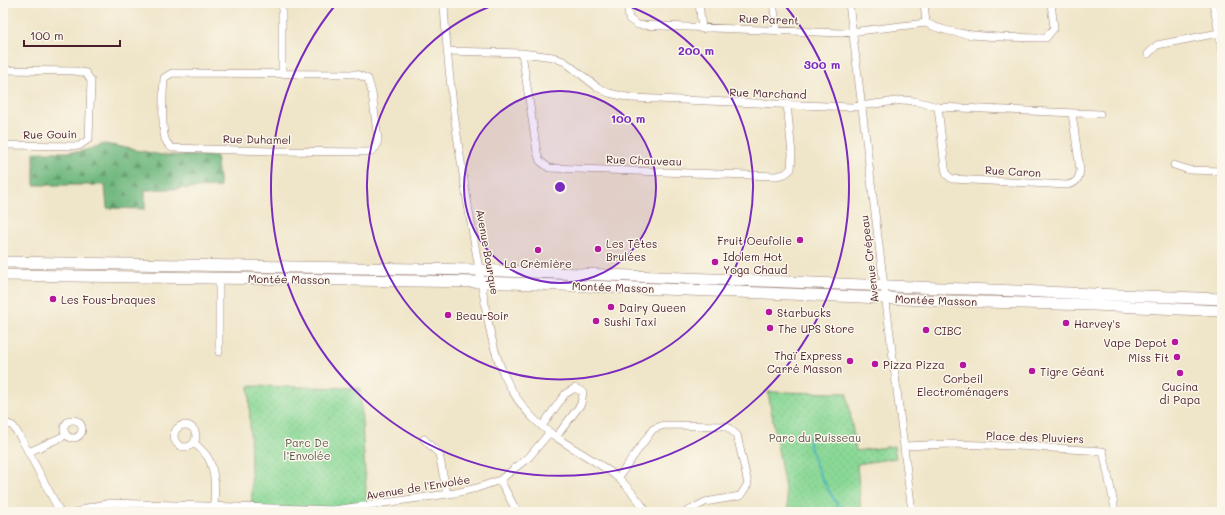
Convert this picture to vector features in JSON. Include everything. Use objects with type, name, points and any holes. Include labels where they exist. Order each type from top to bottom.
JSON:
[{"type":"main road","name":"Montée Masson","points":[[3,262],[479,270],[885,298],[1222,311]]},
{"type":"main road","name":"Montée Masson","points":[[3,274],[481,282],[884,286],[1222,299]]},
{"type":"street","points":[[282,3],[282,74]]},
{"type":"street","name":"Avenue Bourque","points":[[444,3],[450,81],[458,142],[481,282],[493,345],[501,369],[505,379],[515,395],[535,420],[556,437],[604,467],[618,478],[647,512]]},
{"type":"street","name":"Rue Parent","points":[[627,3],[629,19],[638,25],[842,34],[926,23],[948,30],[972,34],[1000,37],[1046,38],[1054,28],[1050,3]]},
{"type":"street","points":[[699,3],[702,28]]},
{"type":"street","points":[[773,3],[776,30]]},
{"type":"street","name":"Avenue Crépeau","points":[[848,3],[912,512]]},
{"type":"street","points":[[924,3],[926,23]]},
{"type":"street","points":[[1213,3],[1222,49]]},
{"type":"street","points":[[1148,54],[1157,45],[1219,32]]},
{"type":"street","name":"Rue Marchand","points":[[447,51],[522,53],[554,56],[565,62],[597,87],[609,93],[631,98],[852,107],[904,100],[915,101],[938,107],[1100,114]]},
{"type":"street","name":"Rue Chauveau","points":[[522,53],[537,152],[540,161],[549,168],[776,176],[785,174],[791,170],[792,154],[787,104]]},
{"type":"street","name":"Rue Gouin","points":[[3,70],[75,71],[86,73],[91,81],[89,139],[79,146],[3,145]]},
{"type":"street","name":"Rue Duhamel","points":[[172,73],[282,74],[356,74],[368,79],[372,92],[378,140],[376,147],[370,152],[271,151],[172,148],[166,143],[164,136],[164,78],[172,73]]},
{"type":"street","name":"Rue Caron","points":[[938,107],[945,168],[948,175],[952,179],[1059,184],[1074,183],[1079,178],[1080,170],[1072,113]]},
{"type":"street","points":[[1174,165],[1189,170],[1222,171]]},
{"type":"street","points":[[219,278],[219,352]]},
{"type":"street","points":[[542,426],[565,394],[575,388],[583,392],[581,404],[556,437]]},
{"type":"street","points":[[3,422],[13,426],[29,452],[60,512]]},
{"type":"street","points":[[618,478],[653,429],[664,424],[726,426],[737,435],[748,484],[740,496],[705,502],[686,512]]},
{"type":"street","name":"Avenue de l'Envolée","points":[[78,512],[87,508],[111,503],[152,508],[214,506],[279,511],[359,510],[477,488],[500,480],[529,457],[550,432]]},
{"type":"street","points":[[29,452],[66,435]]},
{"type":"street","points":[[424,439],[439,454],[447,494]]},
{"type":"street","points":[[194,442],[207,457],[210,463],[215,492],[214,506]]},
{"type":"street","name":"Place des Pluviers","points":[[904,446],[949,444],[1103,451],[1114,504],[1114,512]]},
{"type":"street","points":[[500,480],[517,512]]},
{"type":"green space","points":[[105,144],[162,155],[216,156],[220,187],[145,190],[145,209],[107,208],[105,185],[34,185],[34,152],[79,152]]},
{"type":"green space","name":"Parc De l’Envolée","points":[[249,386],[360,388],[367,508],[295,512],[252,510]]},
{"type":"green space","name":"Parc du Ruisseau","points":[[768,392],[847,393],[856,451],[894,446],[896,458],[857,464],[861,512],[789,512]]},
{"type":"waterway","points":[[809,438],[813,458],[817,467],[842,512]]},
{"type":"place","name":"Fruit Oeufolie","points":[[800,240]]},
{"type":"place","name":"Les Têtes Brulées","points":[[598,249]]},
{"type":"place","name":"La Crèmière","points":[[538,250]]},
{"type":"place","name":"Idolem Hot Yoga Chaud","points":[[715,262]]},
{"type":"place","name":"Les Fous-braques","points":[[53,299]]},
{"type":"place","name":"Dairy Queen","points":[[611,307]]},
{"type":"place","name":"Starbucks","points":[[769,312]]},
{"type":"place","name":"Beau-Soir","points":[[448,315]]},
{"type":"place","name":"Sushi Taxi","points":[[596,321]]},
{"type":"place","name":"Harvey's","points":[[1066,323]]},
{"type":"place","name":"The UPS Store","points":[[770,328]]},
{"type":"place","name":"CIBC","points":[[926,330]]},
{"type":"place","name":"Vape Depot","points":[[1175,342]]},
{"type":"place","name":"Miss Fit","points":[[1177,357]]},
{"type":"place","name":"Thaï Express Carré Masson","points":[[850,361]]},
{"type":"place","name":"Pizza Pizza","points":[[875,364]]},
{"type":"place","name":"Corbeil Electroménagers","points":[[963,365]]},
{"type":"place","name":"Tigre Géant","points":[[1032,371]]},
{"type":"place","name":"Cucina di Papa","points":[[1180,373]]}]
